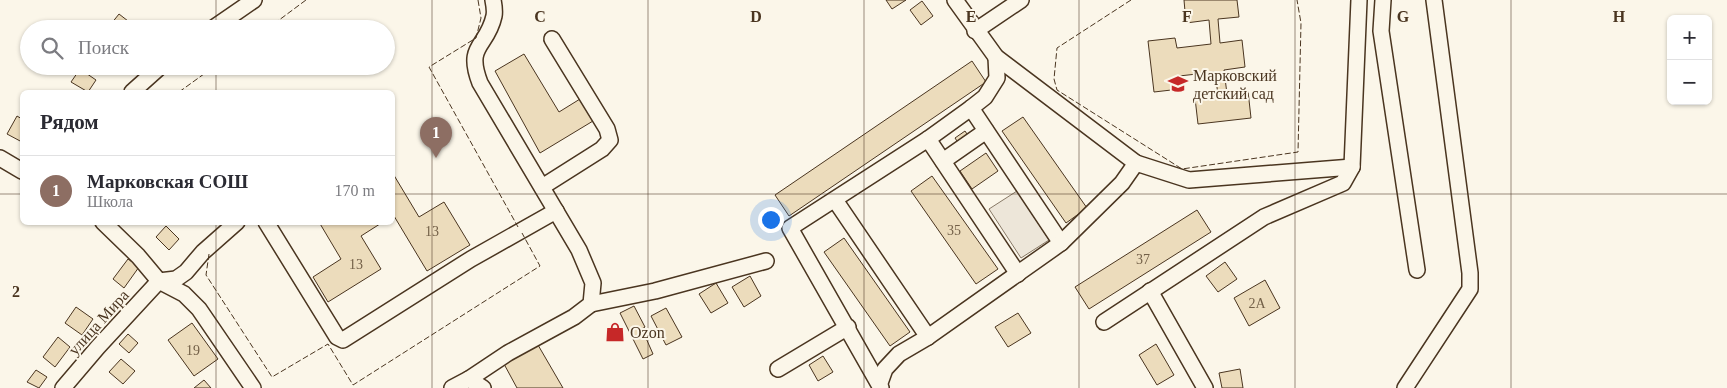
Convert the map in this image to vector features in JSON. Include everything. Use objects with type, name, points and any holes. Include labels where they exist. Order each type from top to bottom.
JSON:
[{"type":"street","points":[[225,20],[254,0]]},
{"type":"street","points":[[493,0],[494,16],[475,52],[474,68],[480,83],[579,250],[593,283],[591,304]]},
{"type":"street","points":[[955,0],[975,31],[996,57],[1136,163],[1189,180],[1352,167]]},
{"type":"street","points":[[975,31],[1021,0]]},
{"type":"street","points":[[1104,322],[1264,217],[1343,183],[1352,167],[1359,0]]},
{"type":"street","points":[[1383,0],[1382,31],[1418,270]]},
{"type":"street","points":[[1406,388],[1470,289],[1470,273],[1434,0]]},
{"type":"street","points":[[542,187],[602,149],[610,140],[607,129],[552,39]]},
{"type":"street","points":[[880,385],[790,228],[928,139],[985,97],[997,78],[996,57]]},
{"type":"street","points":[[134,90],[151,75]]},
{"type":"street","points":[[971,108],[1061,243]]},
{"type":"street","points":[[943,161],[986,131]]},
{"type":"street","points":[[928,139],[1018,274]]},
{"type":"street","points":[[0,158],[20,171]]},
{"type":"street","points":[[880,385],[885,369],[898,354],[928,337],[1061,243],[1122,183],[1136,163]]},
{"type":"street","points":[[835,200],[928,337]]},
{"type":"street","points":[[268,225],[337,337],[343,340],[471,259],[556,210]]},
{"type":"street","points":[[107,225],[138,256],[159,281],[184,294],[199,309],[253,388]]},
{"type":"street","points":[[159,281],[176,279],[186,272],[203,252],[234,225]]},
{"type":"street","points":[[452,388],[508,353],[574,317],[591,304],[655,290],[766,261]]},
{"type":"street","name":"улица Мира","points":[[63,388],[159,281]]},
{"type":"street","points":[[1150,291],[1205,388]]},
{"type":"street","points":[[778,369],[848,327]]},
{"type":"street","points":[[469,379],[483,388]]},
{"type":"shaded area","points":[[1017,191],[1049,240],[1021,258],[989,209]]},
{"type":"building","points":[[886,0],[906,0],[892,9]]},
{"type":"building","points":[[1184,0],[1237,0],[1239,17],[1218,19],[1220,43],[1242,40],[1245,67],[1224,70],[1227,94],[1248,91],[1251,118],[1198,124],[1195,98],[1218,95],[1215,72],[1179,76],[1180,89],[1154,92],[1148,41],[1175,38],[1177,48],[1211,44],[1209,20],[1186,23]]},
{"type":"building","points":[[922,1],[933,16],[921,25],[910,10]]},
{"type":"building","points":[[119,14],[127,20],[114,20]]},
{"type":"building","points":[[524,54],[559,112],[580,99],[593,121],[540,153],[495,71]]},
{"type":"building","points":[[972,61],[986,82],[789,216],[775,195]]},
{"type":"building","points":[[76,75],[89,75],[96,80],[89,90],[85,90],[71,82]]},
{"type":"building","points":[[17,116],[20,118],[20,141],[7,134]]},
{"type":"building","points":[[1023,117],[1087,208],[1066,223],[1002,131]]},
{"type":"building","points":[[965,131],[969,137],[959,144],[955,138]]},
{"type":"building","points":[[986,153],[998,171],[972,189],[960,171]]},
{"type":"building","points":[[932,176],[998,269],[976,284],[911,191]]},
{"type":"building","points":[[395,177],[419,217],[444,202],[470,245],[427,271],[395,218]]},
{"type":"building","points":[[1197,210],[1211,232],[1089,309],[1075,287]]},
{"type":"building","points":[[321,225],[378,225],[361,236],[381,269],[328,302],[313,277],[341,259]]},
{"type":"building","points":[[166,226],[179,239],[169,250],[156,237]]},
{"type":"building","points":[[844,238],[910,332],[890,346],[824,252]]},
{"type":"building","points":[[128,259],[139,267],[124,288],[113,279]]},
{"type":"building","points":[[1225,262],[1237,279],[1218,292],[1206,276]]},
{"type":"building","points":[[750,276],[761,296],[744,307],[732,287]]},
{"type":"building","points":[[1265,280],[1280,308],[1249,326],[1234,298]]},
{"type":"building","points":[[716,283],[728,303],[711,313],[699,294]]},
{"type":"building","points":[[634,306],[645,327],[642,329],[653,354],[643,359],[620,313]]},
{"type":"building","points":[[76,307],[93,319],[82,335],[65,323]]},
{"type":"building","points":[[666,308],[682,337],[666,345],[651,316]]},
{"type":"building","points":[[1018,313],[1031,333],[1008,347],[995,327]]},
{"type":"building","points":[[192,323],[218,359],[194,376],[168,340]]},
{"type":"building","points":[[128,334],[138,343],[129,353],[119,344]]},
{"type":"building","points":[[58,337],[70,347],[55,367],[43,357]]},
{"type":"building","points":[[1156,344],[1174,375],[1157,385],[1139,355]]},
{"type":"building","points":[[538,345],[563,388],[517,388],[504,364]]},
{"type":"building","points":[[823,356],[833,372],[818,381],[809,365]]},
{"type":"building","points":[[121,359],[135,371],[123,384],[109,372]]},
{"type":"building","points":[[1240,369],[1243,388],[1222,388],[1219,373]]},
{"type":"building","points":[[36,370],[47,377],[39,388],[27,382]]},
{"type":"building","points":[[204,380],[211,388],[194,388]]},
{"type":"fence","points":[[279,20],[306,0]]},
{"type":"fence","points":[[478,0],[481,18],[476,38],[429,67],[518,227]]},
{"type":"fence","points":[[1131,0],[1057,48],[1054,79],[1057,90],[1182,169],[1298,152],[1301,23],[1297,0]]},
{"type":"fence","points":[[182,90],[203,75]]},
{"type":"fence","points":[[209,254],[206,275],[272,377],[328,344],[353,385],[540,266],[522,233]]},
{"type":"place","name":"Марковский детский сад","points":[[1178,84]]},
{"type":"place","name":"Марковская СОШ","points":[[436,158]]},
{"type":"place","name":"Ozon","points":[[615,332]]}]
